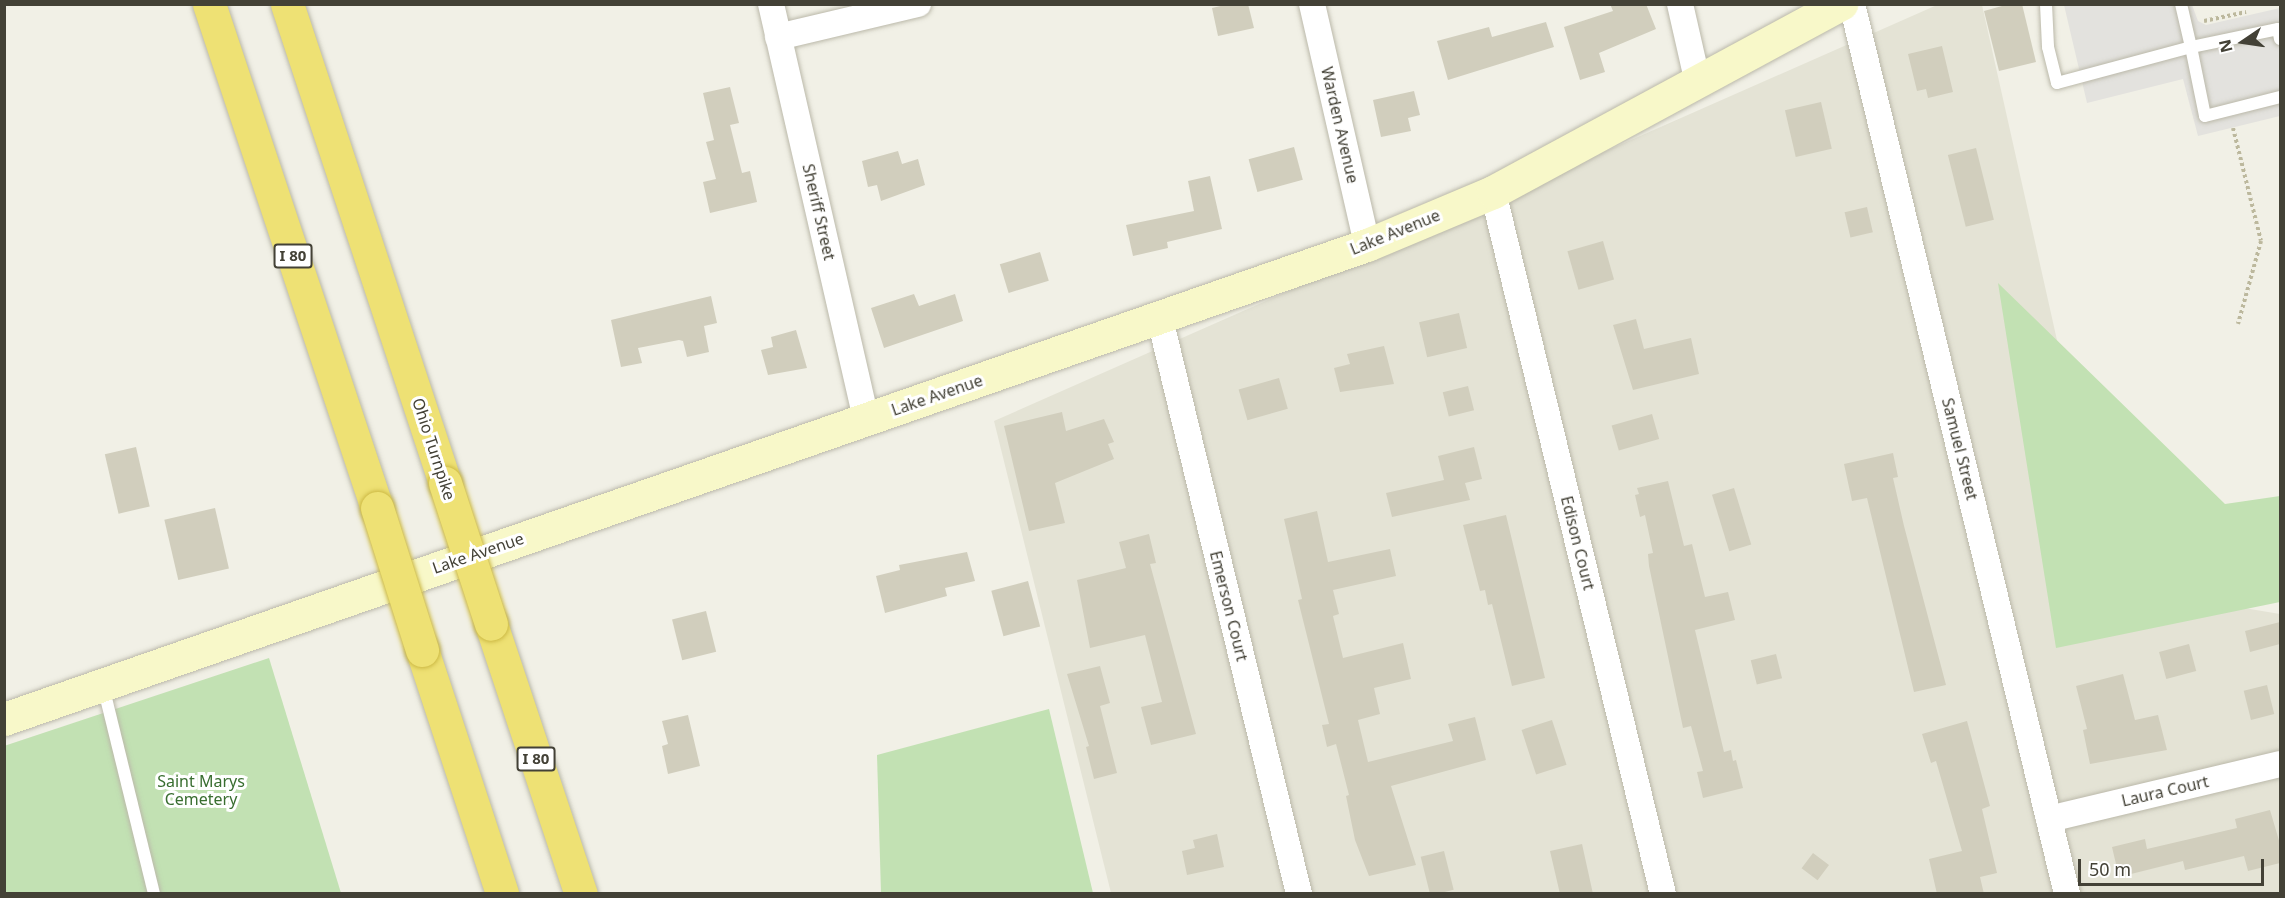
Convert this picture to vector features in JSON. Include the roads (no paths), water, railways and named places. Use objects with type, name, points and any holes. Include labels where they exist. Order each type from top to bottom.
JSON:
[{"type":"highway","name":"I 80","points":[[209,4],[501,894]]},
{"type":"highway","name":"Ohio Turnpike","points":[[287,4],[581,894]]},
{"type":"street","name":"Sheriff Street","points":[[771,4],[867,419]]},
{"type":"street","points":[[778,37],[918,4]]},
{"type":"street","name":"Warden Avenue","points":[[1312,4],[1368,244]]},
{"type":"street","points":[[1680,4],[1698,83]]},
{"type":"street","name":"Lake Avenue","points":[[4,719],[1160,319],[1368,244],[1493,192],[1841,4]]},
{"type":"street","name":"Samuel Street","points":[[1852,4],[2067,894]]},
{"type":"street","name":"Edison Court","points":[[1493,192],[1664,894]]},
{"type":"street","name":"Emerson Court","points":[[1160,319],[1299,894]]},
{"type":"street","name":"Laura Court","points":[[2049,819],[2280,764]]},
{"type":"lane","points":[[2046,4],[2048,47],[2057,83],[2190,46],[2278,29],[2280,39]]},
{"type":"lane","points":[[2181,4],[2205,116],[2280,97]]},
{"type":"lane","points":[[103,685],[154,894]]},
{"type":"park label","name":"Saint Marys Cemetery","points":[[201,790]]}]
